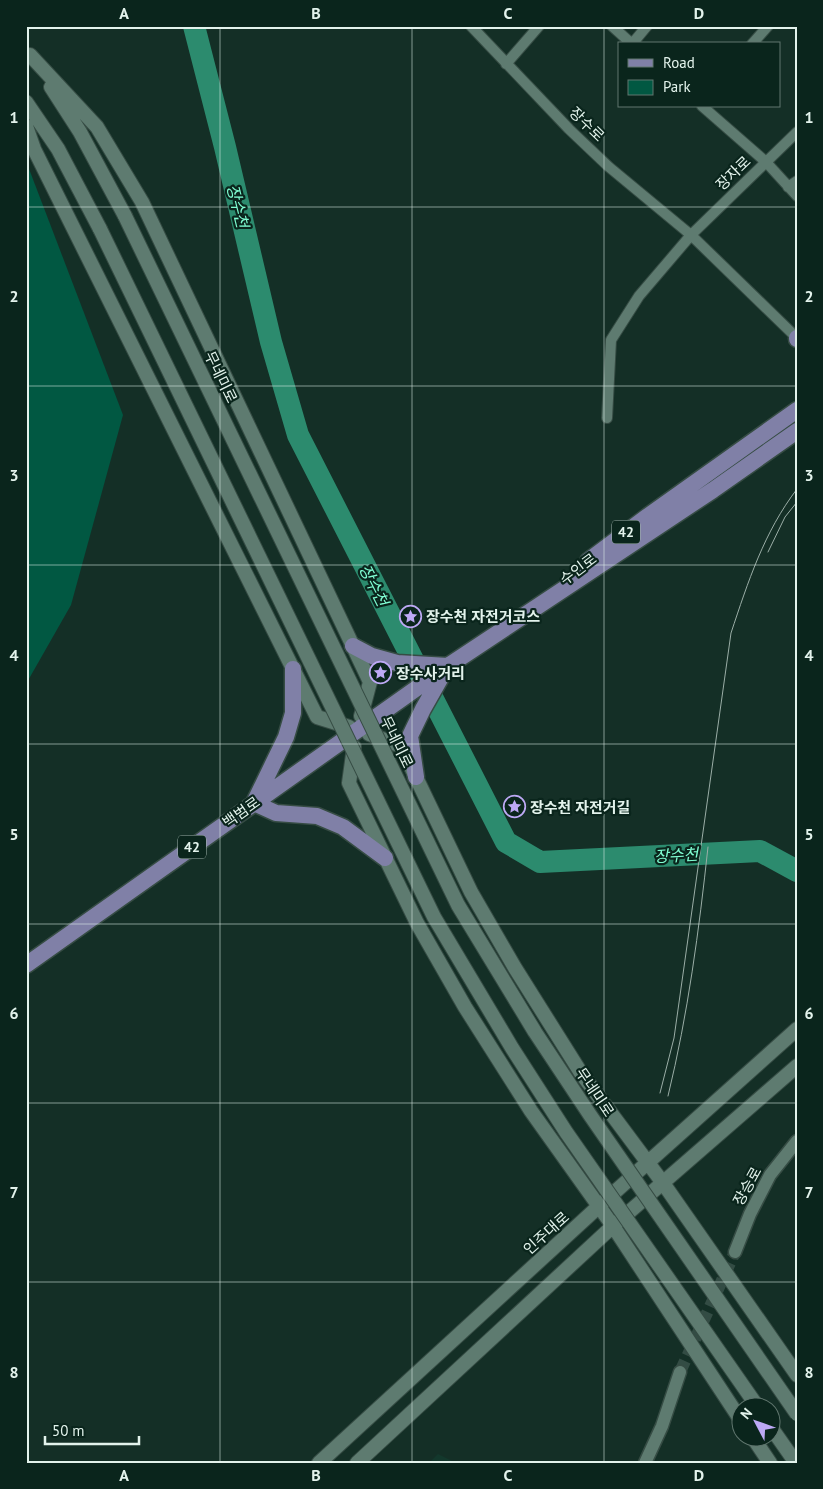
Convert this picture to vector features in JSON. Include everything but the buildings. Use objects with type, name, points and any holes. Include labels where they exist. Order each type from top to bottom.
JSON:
[{"type":"main road","name":"무네미로","points":[[28,52],[80,132],[125,216],[458,905],[535,1032],[580,1100],[797,1414]]},
{"type":"main road","points":[[28,52],[97,127],[142,202],[370,682],[357,730],[349,782],[417,923],[465,1007],[531,1111],[613,1226],[730,1403]]},
{"type":"main road","points":[[26,102],[58,149],[100,229],[434,916],[512,1048],[566,1132],[750,1396]]},
{"type":"main road","points":[[26,126],[34,149],[317,717],[401,746],[471,892],[515,968],[582,1073],[663,1183],[797,1375]]},
{"type":"main road","name":"수인로","points":[[453,663],[648,516],[797,410]]},
{"type":"main road","name":"수인로","points":[[357,730],[453,663],[713,490],[797,431]]},
{"type":"main road","points":[[353,646],[372,656],[397,663],[453,663]]},
{"type":"main road","points":[[416,777],[410,736],[423,708],[453,663]]},
{"type":"main road","points":[[293,669],[293,713],[286,737],[254,803],[276,813],[317,816],[343,827],[385,858]]},
{"type":"main road","name":"백범로","points":[[26,965],[357,730]]},
{"type":"main road","name":"인주대로","points":[[319,1463],[598,1207],[797,1029]]},
{"type":"main road","points":[[358,1463],[613,1226],[797,1066]]},
{"type":"main road","points":[[780,1440],[796,1463]]},
{"type":"main road","points":[[759,1446],[770,1463]]},
{"type":"street","name":"장수로","points":[[471,26],[569,129],[690,235],[797,338]]},
{"type":"street","points":[[506,64],[539,26]]},
{"type":"street","points":[[612,26],[630,42]]},
{"type":"street","points":[[634,42],[646,26]]},
{"type":"street","points":[[754,42],[768,26]]},
{"type":"street","points":[[704,108],[793,184],[797,196]]},
{"type":"street","name":"장자로","points":[[690,235],[797,132]]},
{"type":"street","points":[[607,418],[611,340],[639,296],[690,235]]},
{"type":"street","name":"장승로","points":[[735,1252],[750,1214],[770,1175],[797,1141]]},
{"type":"street","points":[[645,1463],[662,1426],[680,1372]]},
{"type":"shaded area","points":[[438,1454],[456,1463],[429,1463]]},
{"type":"green space","points":[[26,161],[123,415],[71,605],[26,684]]},
{"type":"waterway","name":"장수천","points":[[194,26],[271,342],[298,435],[506,842],[540,862],[760,851],[797,871]]},
{"type":"tunnel","points":[[680,1372],[735,1252]]},
{"type":"tram line","points":[[660,1093],[674,1038],[731,633],[766,540],[785,505],[797,489]]},
{"type":"tram line","points":[[768,552],[785,517],[797,502]]},
{"type":"tram line","points":[[668,1096],[692,972],[708,847]]},
{"type":"place","name":"장수천 자전거코스","points":[[410,616]]},
{"type":"place","name":"장수사거리","points":[[380,673]]},
{"type":"place","name":"장수천 자전거길","points":[[514,807]]}]
